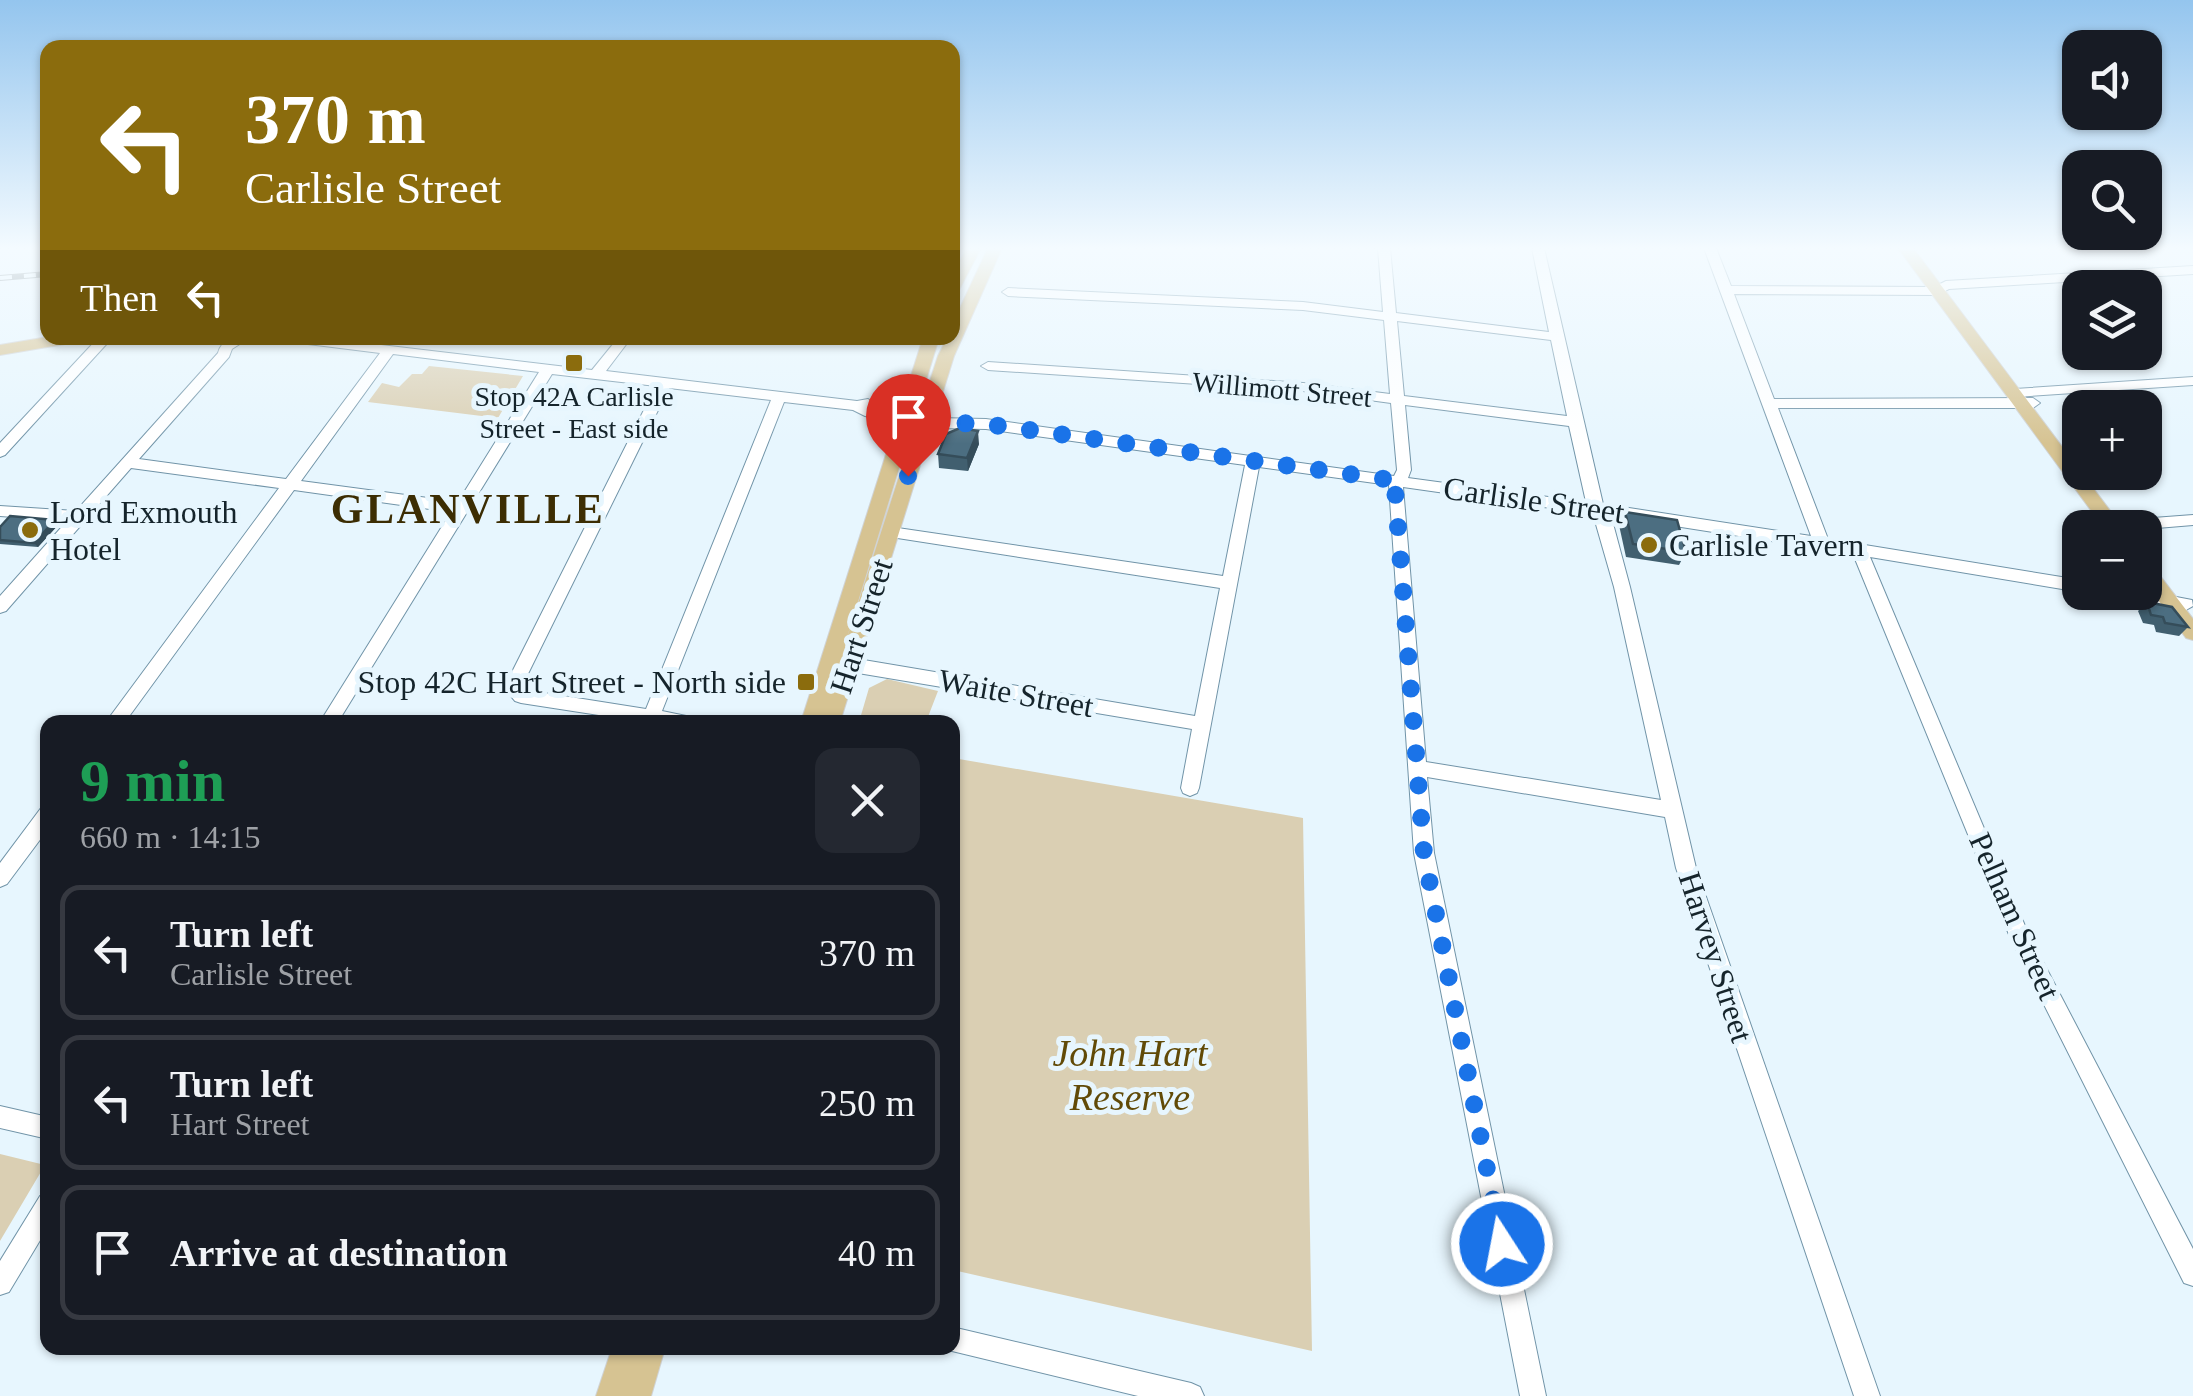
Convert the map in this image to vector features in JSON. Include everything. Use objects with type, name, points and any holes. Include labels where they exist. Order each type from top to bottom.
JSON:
[{"type":"main road","points":[[1960,313],[2107,510]]},
{"type":"main road","points":[[0,348],[40,338]]},
{"type":"main road","points":[[0,348],[40,342]]},
{"type":"main road","name":"Hart Street","points":[[831,715],[839,663],[929,345]]},
{"type":"main road","name":"Hart Street","points":[[814,715],[891,532],[951,345]]},
{"type":"main road","points":[[2023,398],[2062,445]]},
{"type":"main road","points":[[2162,575],[2183,606],[2193,632]]},
{"type":"main road","points":[[2162,586],[2183,606]]},
{"type":"main road","points":[[611,1396],[645,1355]]},
{"type":"main road","points":[[636,1396],[646,1355]]},
{"type":"street","points":[[1365,313],[1557,337]]},
{"type":"street","name":"Harvey Street","points":[[1552,313],[1592,500],[1604,518],[1622,586],[1686,868],[1867,1396]]},
{"type":"street","points":[[1735,313],[1821,542]]},
{"type":"street","points":[[1390,316],[1404,470],[1395,489],[1424,854],[1532,1396]]},
{"type":"street","points":[[0,452],[99,345]]},
{"type":"street","points":[[0,607],[230,345]]},
{"type":"street","name":"Carlisle Street","points":[[354,345],[857,406],[1598,508],[2062,583]]},
{"type":"street","points":[[597,373],[619,345]]},
{"type":"street","points":[[120,715],[390,349]]},
{"type":"street","name":"Willimott Street","points":[[988,366],[1303,387],[1575,422]]},
{"type":"street","points":[[333,715],[549,367]]},
{"type":"street","points":[[1770,404],[2023,398],[2193,381]]},
{"type":"street","points":[[601,715],[576,714],[514,693],[516,681],[666,382]]},
{"type":"street","points":[[652,715],[778,397]]},
{"type":"street","points":[[1190,788],[1252,460]]},
{"type":"street","points":[[129,463],[464,508]]},
{"type":"street","points":[[0,512],[80,517]]},
{"type":"street","points":[[2162,523],[2193,520]]},
{"type":"street","points":[[891,532],[1228,583]]},
{"type":"street","name":"Pelham Street","points":[[1860,549],[2020,937],[2193,1274]]},
{"type":"street","name":"Waite Street","points":[[839,663],[1203,724]]},
{"type":"street","points":[[1416,768],[1673,810]]},
{"type":"street","points":[[0,878],[40,825]]},
{"type":"street","points":[[0,1117],[40,1126]]},
{"type":"street","points":[[0,1283],[40,1217]]},
{"type":"street","points":[[960,1340],[1191,1396]]},
{"type":"green space","points":[[429,366],[523,376],[498,418],[368,402],[382,383],[399,387],[412,374],[422,374]]},
{"type":"green space","points":[[887,679],[938,691],[929,715],[861,715],[869,688]]},
{"type":"green space","name":"John Hart Reserve","points":[[960,759],[1303,818],[1312,1351],[960,1272]]},
{"type":"green space","points":[[0,1154],[40,1164],[40,1173],[0,1241]]},
{"type":"building","points":[[960,428],[978,431],[967,458],[938,454],[946,434]]},
{"type":"building","points":[[1625,512],[1677,520],[1686,552],[1633,544]]},
{"type":"building","name":"Lord Exmouth Hotel","points":[[10,516],[55,520],[34,543],[0,540],[0,527]]},
{"type":"building","points":[[2162,605],[2172,607],[2188,627],[2165,623],[2163,617],[2151,615],[2149,610],[2162,610]]},
{"type":"place","name":"Stop 42A Carlisle Street - East side","points":[[574,363]]},
{"type":"place","name":"Lord Exmouth Hotel","points":[[30,530]]},
{"type":"place","name":"Carlisle Tavern","points":[[1649,545]]},
{"type":"place","name":"Stop 42C Hart Street - North side","points":[[806,682]]},
{"type":"district","name":"GLANVILLE","points":[[468,508]]},
{"type":"route","points":[[908,476],[925,422],[980,427],[986,424],[1400,481],[1395,489],[1424,854],[1502,1244]]}]
